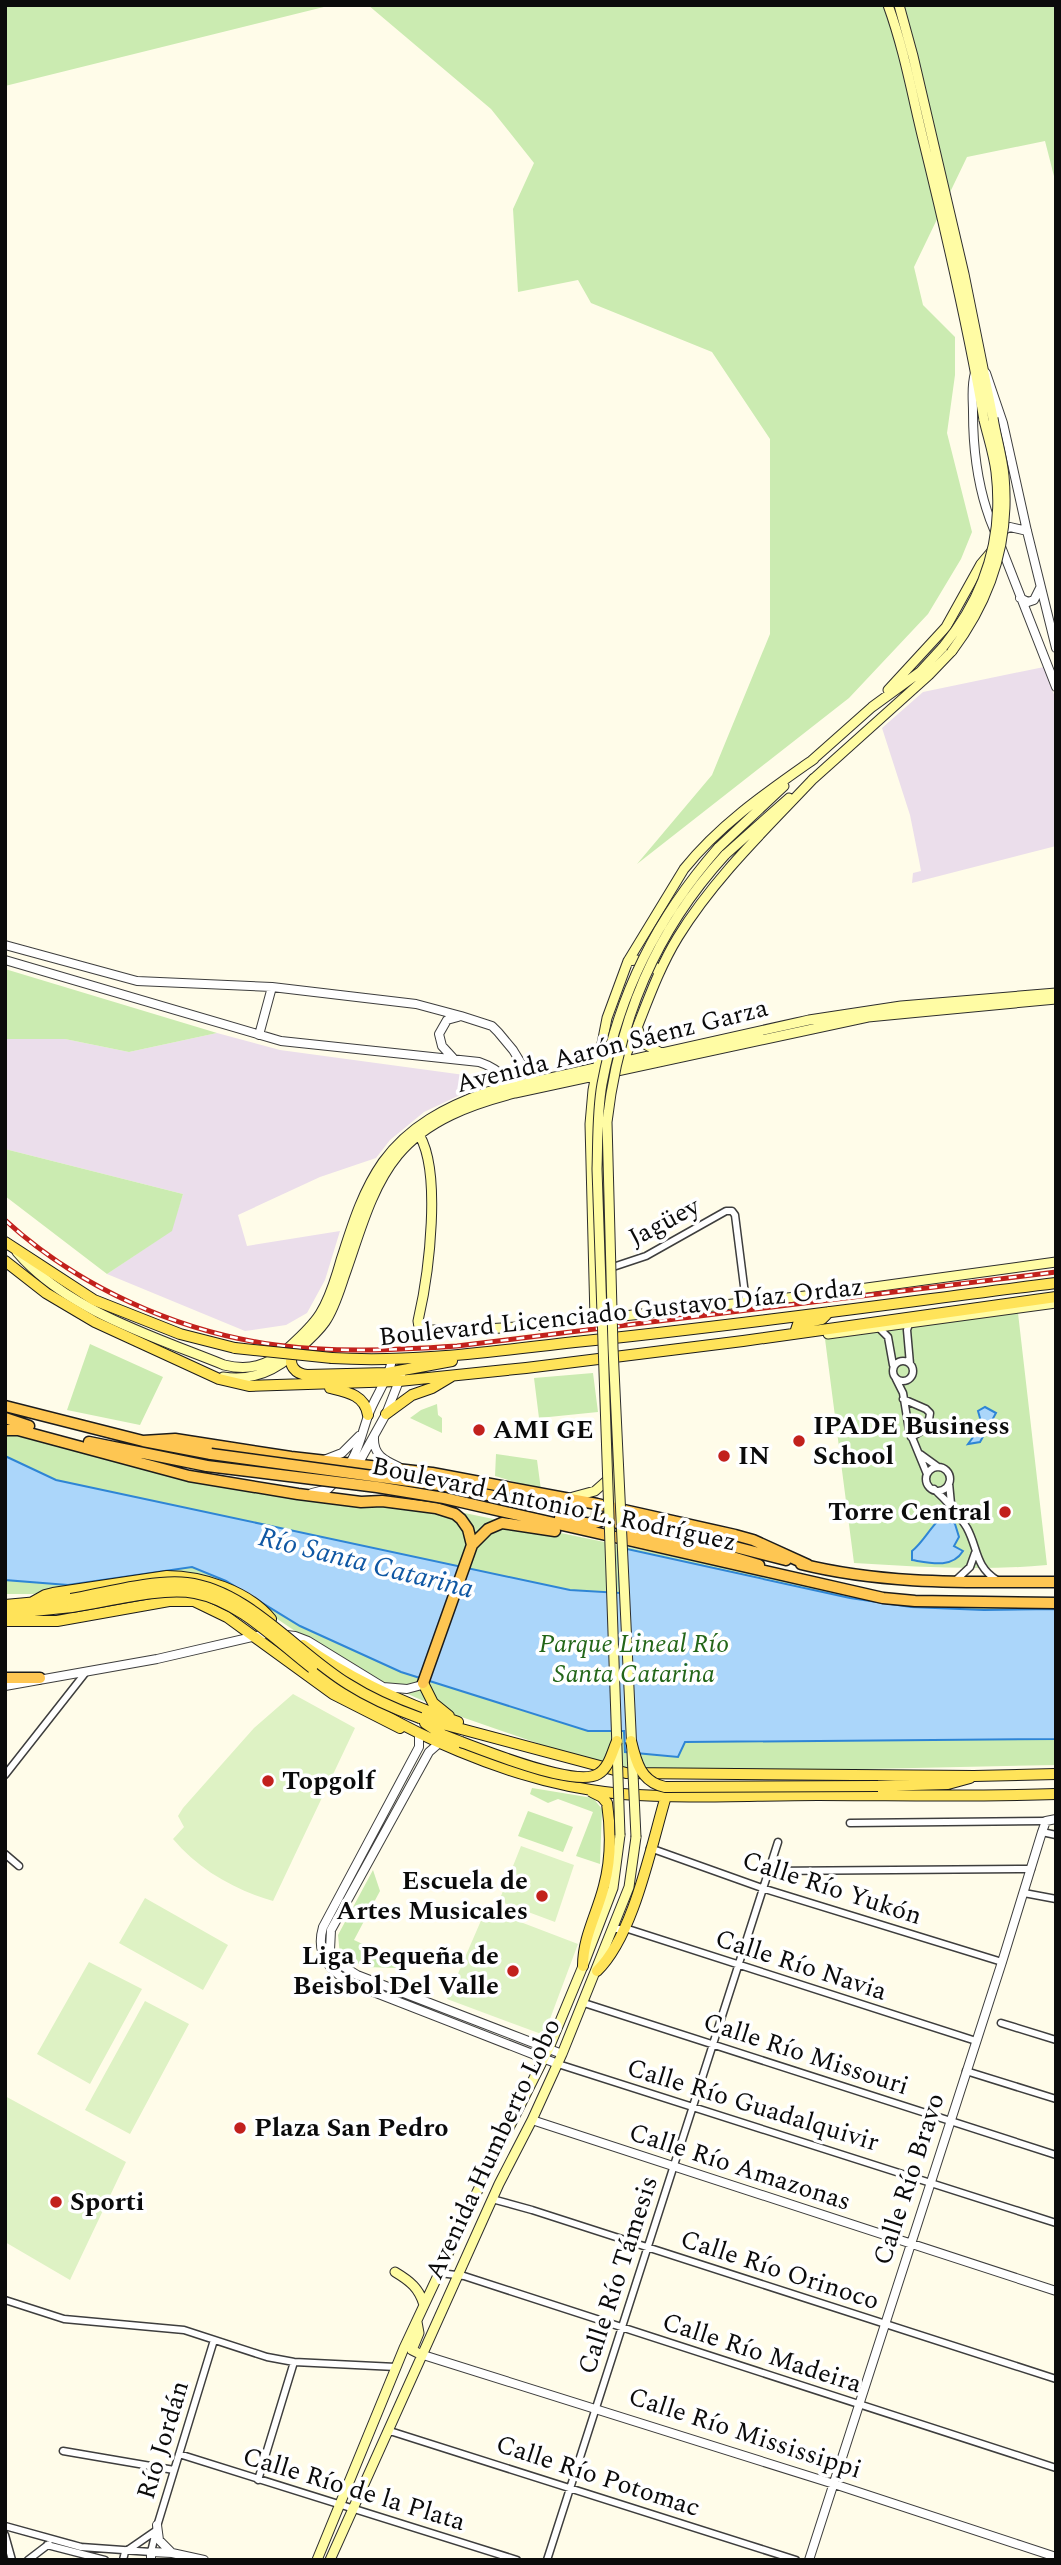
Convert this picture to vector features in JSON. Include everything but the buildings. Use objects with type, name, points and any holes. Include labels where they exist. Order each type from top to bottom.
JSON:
[{"type":"highway","name":"Boulevard Antonio L. Rodríguez","points":[[5,1406],[142,1441],[211,1454],[446,1486],[531,1504]]},
{"type":"highway","name":"Boulevard Antonio L. Rodríguez","points":[[5,1419],[103,1446],[207,1466],[444,1498],[583,1531],[624,1536],[852,1592],[894,1599],[1011,1604],[1056,1603]]},
{"type":"highway","points":[[5,1430],[18,1430],[189,1476],[298,1494],[436,1508],[455,1514],[468,1529],[472,1546]]},
{"type":"highway","points":[[142,1441],[183,1440],[401,1468],[563,1498],[754,1540],[807,1565]]},
{"type":"highway","points":[[477,1506],[589,1524],[603,1521],[614,1508]]},
{"type":"highway","points":[[614,1508],[616,1520],[624,1536]]},
{"type":"highway","points":[[624,1536],[624,1518],[635,1512]]},
{"type":"highway","points":[[422,1684],[472,1546],[488,1529],[502,1523],[561,1533],[583,1531]]},
{"type":"highway","name":"Boulevard Antonio L. Rodríguez","points":[[708,1540],[807,1565],[878,1578],[954,1583],[1056,1582]]},
{"type":"highway","points":[[5,1678],[40,1678]]},
{"type":"main road","points":[[872,707],[920,672],[964,634],[985,599],[1003,541],[1004,487],[901,44],[888,5]]},
{"type":"main road","points":[[899,5],[982,361],[989,419]]},
{"type":"main road","points":[[597,1971],[610,1955],[618,1930],[629,1887],[636,1837],[607,1169],[607,1122],[611,1088],[625,1030],[656,950],[721,852],[814,759],[872,707],[946,627],[981,564],[998,540]]},
{"type":"main road","points":[[721,852],[814,778],[929,675],[947,649]]},
{"type":"main road","points":[[595,1318],[590,1155],[593,1090],[607,1018],[628,961],[695,854],[748,806],[814,759]]},
{"type":"main road","points":[[614,1508],[607,1339],[603,1123],[621,1066],[659,973],[677,939],[704,897],[814,778]]},
{"type":"main road","name":"Avenida Humberto Lobo","points":[[316,2557],[417,2320],[549,2048],[613,1888],[620,1835],[597,1169],[601,1086],[611,1041],[628,991],[647,948],[678,896],[721,852]]},
{"type":"main road","points":[[628,961],[650,962],[659,973]]},
{"type":"main road","name":"Avenida Aarón Sáenz Garza","points":[[15,1251],[41,1277],[75,1299],[119,1321],[224,1365],[241,1368],[261,1366],[274,1360],[294,1343],[320,1314],[370,1183],[394,1148],[417,1132],[451,1115],[513,1090],[800,1022],[884,1008],[1056,993]]},
{"type":"main road","name":"Avenida Aarón Sáenz Garza","points":[[621,1066],[868,1017],[1056,999]]},
{"type":"main road","points":[[638,1028],[639,1039],[661,1054]]},
{"type":"main road","name":"Avenida Aarón Sáenz Garza","points":[[535,1085],[583,1079],[598,1072]]},
{"type":"main road","points":[[583,1079],[590,1083],[593,1090]]},
{"type":"main road","points":[[417,1132],[429,1159],[432,1177],[428,1275],[418,1321],[421,1329],[510,1328],[595,1318],[607,1320],[1056,1262]]},
{"type":"main road","name":"Avenida Aarón Sáenz Garza","points":[[211,1374],[228,1378],[260,1376],[278,1367],[313,1336],[329,1316],[379,1185],[397,1156],[417,1132]]},
{"type":"main road","name":"Boulevard Licenciado Gustavo Díaz Ordaz","points":[[5,1242],[94,1300],[180,1334],[235,1348],[332,1358],[392,1360],[466,1354],[1056,1283]]},
{"type":"main road","name":"Boulevard Licenciado Gustavo Díaz Ordaz","points":[[5,1261],[46,1293],[72,1309],[226,1382],[249,1386],[309,1386],[387,1377]]},
{"type":"main road","name":"Boulevard Licenciado Gustavo Díaz Ordaz","points":[[401,1376],[453,1375],[608,1357],[1056,1297]]},
{"type":"main road","name":"Boulevard Licenciado Gustavo Díaz Ordaz","points":[[795,1333],[815,1335],[879,1328],[1056,1303]]},
{"type":"main road","points":[[795,1333],[797,1324],[822,1320],[830,1312]]},
{"type":"main road","points":[[293,1354],[293,1367],[304,1375],[387,1377],[401,1376],[451,1362],[466,1354]]},
{"type":"main road","points":[[386,1414],[412,1395],[432,1388],[453,1375]]},
{"type":"main road","points":[[309,1386],[329,1388],[358,1397],[365,1404],[368,1415]]},
{"type":"main road","points":[[563,1498],[587,1495],[613,1475]]},
{"type":"main road","points":[[29,1604],[53,1593],[167,1576],[185,1576],[229,1589],[268,1615],[271,1619],[269,1627],[254,1636]]},
{"type":"main road","points":[[5,1605],[71,1603],[168,1582],[203,1586],[253,1613],[347,1684],[396,1709],[506,1743],[626,1773],[974,1776],[1056,1774]]},
{"type":"main road","points":[[5,1614],[169,1591],[201,1595],[214,1599],[246,1617],[341,1689],[461,1747],[534,1777],[589,1790],[666,1796],[1056,1794]]},
{"type":"main road","points":[[5,1621],[57,1621],[180,1600],[205,1605],[254,1636],[333,1694],[369,1714],[437,1745],[461,1747],[525,1765],[585,1777],[598,1775],[604,1769],[617,1741]]},
{"type":"main road","points":[[282,1657],[286,1646],[297,1643],[362,1682],[404,1703],[506,1743]]},
{"type":"main road","points":[[422,1684],[441,1711],[458,1722]]},
{"type":"main road","points":[[420,1718],[461,1747]]},
{"type":"main road","points":[[631,1741],[642,1775],[652,1783],[665,1787],[948,1784],[974,1776]]},
{"type":"main road","points":[[583,1966],[584,1945],[604,1886],[609,1848],[607,1803],[589,1790]]},
{"type":"main road","points":[[618,1930],[638,1891],[666,1796]]},
{"type":"main road","name":"Avenida Humberto Lobo","points":[[330,2560],[420,2354],[558,2064],[597,1971]]},
{"type":"main road","points":[[498,2149],[504,2160],[499,2184]]},
{"type":"main road","points":[[465,2219],[487,2213]]},
{"type":"main road","points":[[395,2272],[414,2284],[424,2305]]},
{"type":"main road","points":[[417,2320],[419,2333],[412,2350],[420,2354]]},
{"type":"street","points":[[982,361],[1003,423],[1056,648]]},
{"type":"street","points":[[976,370],[972,385],[974,449],[984,505],[1056,687]]},
{"type":"street","points":[[998,540],[1006,528],[1027,531]]},
{"type":"street","points":[[1020,598],[1028,602],[1034,600],[1040,587]]},
{"type":"street","points":[[5,945],[137,981],[272,987],[416,1004],[492,1026],[535,1085]]},
{"type":"street","points":[[5,960],[281,1041],[479,1062],[492,1067],[513,1090]]},
{"type":"street","points":[[259,1035],[272,987]]},
{"type":"street","points":[[453,1058],[442,1046],[440,1029],[447,1020],[461,1016]]},
{"type":"street","name":"Jagüey","points":[[606,1269],[646,1255],[729,1210],[735,1215],[746,1301]]},
{"type":"street","points":[[903,1396],[913,1370],[907,1335],[909,1324]]},
{"type":"street","points":[[879,1328],[888,1337],[892,1373],[903,1396],[911,1437],[928,1484],[951,1504],[967,1529],[975,1553],[988,1574],[1002,1582]]},
{"type":"street","points":[[298,1494],[328,1489],[354,1463],[386,1414],[405,1359]]},
{"type":"street","points":[[361,1502],[353,1493],[354,1463],[368,1415],[387,1377],[392,1360]]},
{"type":"street","points":[[893,1365],[902,1361],[910,1364]]},
{"type":"street","points":[[896,1379],[909,1379]]},
{"type":"street","points":[[903,1396],[930,1413],[925,1428],[911,1437]]},
{"type":"street","points":[[323,1460],[350,1448],[365,1428]]},
{"type":"street","points":[[374,1433],[377,1454],[401,1468]]},
{"type":"street","points":[[918,1452],[936,1467],[947,1471],[951,1504]]},
{"type":"street","points":[[925,1471],[936,1467]]},
{"type":"street","points":[[934,1489],[944,1488],[949,1483]]},
{"type":"street","points":[[954,1583],[970,1567],[975,1553]]},
{"type":"street","points":[[5,1686],[188,1652],[270,1633],[295,1636],[308,1641],[383,1687],[407,1689],[422,1684]]},
{"type":"street","points":[[5,1775],[87,1671]]},
{"type":"street","points":[[419,1736],[419,1747],[323,1927],[320,1942],[322,1955],[334,1972],[353,1984],[558,2064]]},
{"type":"street","points":[[437,1745],[429,1752],[331,1930],[330,1950],[338,1963],[357,1975],[562,2054]]},
{"type":"street","points":[[400,1784],[409,1788]]},
{"type":"street","points":[[850,1823],[1056,1819]]},
{"type":"street","name":"Calle Río Bravo","points":[[809,2560],[1046,1821]]},
{"type":"street","points":[[1042,1832],[1056,1835]]},
{"type":"street","name":"Calle Río Támesis","points":[[547,2560],[778,1842]]},
{"type":"street","name":"Calle Río Yukón","points":[[650,1848],[762,1888],[1002,1962]]},
{"type":"street","points":[[5,1854],[19,1866]]},
{"type":"street","points":[[768,1871],[1031,1869]]},
{"type":"street","points":[[1024,1894],[1056,1899]]},
{"type":"street","name":"Calle Río Navia","points":[[618,1930],[628,1929],[976,2041]]},
{"type":"street","name":"Calle Río Missouri","points":[[583,2004],[1056,2155]]},
{"type":"street","points":[[1001,2022],[1056,2040]]},
{"type":"street","name":"Calle Río Guadalquivir","points":[[558,2064],[1056,2222]]},
{"type":"street","points":[[966,2071],[1056,2099]]},
{"type":"street","name":"Calle Río Amazonas","points":[[532,2120],[1056,2291]]},
{"type":"street","name":"Calle Río Orinoco","points":[[492,2199],[1056,2379]]},
{"type":"street","name":"Calle Río Madeira","points":[[440,2273],[457,2276],[1056,2468]]},
{"type":"street","points":[[5,2300],[64,2319],[173,2328],[267,2357],[294,2362],[396,2367]]},
{"type":"street","name":"Río Jordán","points":[[151,2556],[156,2528],[214,2340]]},
{"type":"street","name":"Calle Río Mississippi","points":[[420,2354],[1056,2557]]},
{"type":"street","points":[[258,2480],[294,2362]]},
{"type":"street","name":"Calle Río Potomac","points":[[387,2432],[796,2560]]},
{"type":"street","points":[[63,2451],[174,2470]]},
{"type":"street","name":"Calle Río de la Plata","points":[[179,2454],[517,2560]]},
{"type":"street","points":[[5,2526],[81,2547],[204,2560]]},
{"type":"street","points":[[123,2560],[125,2552],[156,2528],[159,2540],[179,2556]]},
{"type":"street","points":[[5,2535],[13,2560]]},
{"type":"street","points":[[28,2560],[53,2540]]},
{"type":"street","points":[[47,2545],[105,2560]]},
{"type":"shaded area","points":[[1044,667],[1056,700],[1056,846],[912,883],[913,873],[921,871],[919,860],[910,815],[882,728],[923,692]]},
{"type":"shaded area","points":[[217,1033],[280,1050],[494,1079],[424,1112],[390,1140],[376,1158],[320,1177],[238,1215],[247,1246],[340,1231],[325,1280],[307,1313],[286,1325],[245,1331],[107,1274],[171,1231],[183,1194],[5,1149],[5,1039],[65,1039],[129,1052]]},
{"type":"green space","points":[[5,5],[332,5],[5,86]]},
{"type":"green space","points":[[368,5],[1056,5],[1056,184],[1045,141],[967,157],[914,267],[923,305],[955,337],[955,375],[947,433],[972,532],[961,559],[928,614],[849,698],[637,864],[712,775],[770,634],[770,439],[712,352],[591,303],[578,280],[518,292],[513,209],[534,163],[491,109]]},
{"type":"green space","points":[[5,969],[217,1033],[129,1052],[65,1039],[5,1039]]},
{"type":"green space","points":[[5,1149],[183,1194],[172,1231],[107,1274],[5,1196]]},
{"type":"green space","points":[[1018,1313],[1047,1565],[975,1568],[854,1563],[825,1339]]},
{"type":"green space","points":[[90,1344],[163,1377],[140,1425],[67,1410]]},
{"type":"green space","points":[[593,1373],[598,1412],[539,1418],[534,1378]]},
{"type":"green space","points":[[437,1404],[438,1415],[442,1418],[442,1433],[410,1418],[421,1410]]},
{"type":"green space","name":"Río Santa Catarina","points":[[5,1422],[183,1474],[455,1511],[874,1598],[1056,1602],[1056,1765],[820,1770],[627,1770],[563,1752],[453,1714],[374,1679],[295,1631],[224,1583],[161,1574],[33,1594],[5,1594]]},
{"type":"green space","points":[[496,1454],[537,1460],[541,1490],[495,1476]]},
{"type":"green space","name":"Topgolf","points":[[293,1694],[355,1728],[273,1901],[218,1878],[194,1860],[173,1839],[184,1827],[178,1816],[183,1808],[254,1728]]},
{"type":"green space","points":[[532,1788],[593,1798],[602,1809],[600,1864],[576,1856],[593,1812],[558,1799],[548,1803],[530,1794]]},
{"type":"green space","points":[[528,1811],[573,1827],[563,1852],[518,1836]]},
{"type":"green space","points":[[521,1846],[574,1865],[555,1922],[499,1901]]},
{"type":"green space","points":[[373,1870],[380,1891],[354,1940],[388,1956],[405,1953],[397,1968],[365,1967],[340,1955],[338,1935]]},
{"type":"green space","points":[[145,1898],[228,1945],[203,1990],[119,1943]]},
{"type":"green space","name":"Liga Pequeña de Beisbol Del Valle","points":[[486,1909],[578,1944],[544,2035],[447,1999]]},
{"type":"green space","points":[[89,1962],[142,1989],[90,2084],[37,2054]]},
{"type":"green space","points":[[145,2001],[189,2024],[130,2134],[85,2110]]},
{"type":"green space","name":"Sporti","points":[[5,2096],[126,2162],[70,2280],[5,2242]]},
{"type":"water","points":[[985,1407],[996,1413],[980,1442],[968,1444],[982,1425],[978,1411]]},
{"type":"water","name":"Río Santa Catarina","points":[[5,1456],[56,1480],[570,1590],[620,1593],[618,1547],[850,1598],[911,1607],[1056,1609],[1056,1739],[685,1742],[678,1757],[625,1752],[624,1731],[588,1731],[401,1672],[300,1626],[226,1581],[192,1567],[68,1585],[5,1580]]},
{"type":"water","points":[[947,1515],[955,1524],[959,1537],[954,1546],[963,1551],[947,1563],[912,1560],[912,1551],[938,1520]]},
{"type":"tunnel","points":[[531,1504],[708,1540]]},
{"type":"railway","points":[[5,1220],[64,1266],[131,1303],[166,1317],[239,1339],[321,1349],[389,1350],[457,1346],[1056,1272]]},
{"type":"place","name":"AMI GE","points":[[479,1430]]},
{"type":"place","name":"IPADE Business School","points":[[799,1441]]},
{"type":"place","name":"IN","points":[[724,1456]]},
{"type":"place","name":"Torre Central","points":[[1005,1512]]},
{"type":"place","name":"Topgolf","points":[[268,1781]]},
{"type":"place","name":"Escuela de Artes Musicales","points":[[542,1896]]},
{"type":"place","name":"Liga Pequeña de Beisbol Del Valle","points":[[513,1971]]},
{"type":"place","name":"Plaza San Pedro","points":[[240,2128]]},
{"type":"place","name":"Sporti","points":[[56,2202]]},
{"type":"park label","name":"Parque Lineal Río Santa Catarina","points":[[634,1659]]}]
